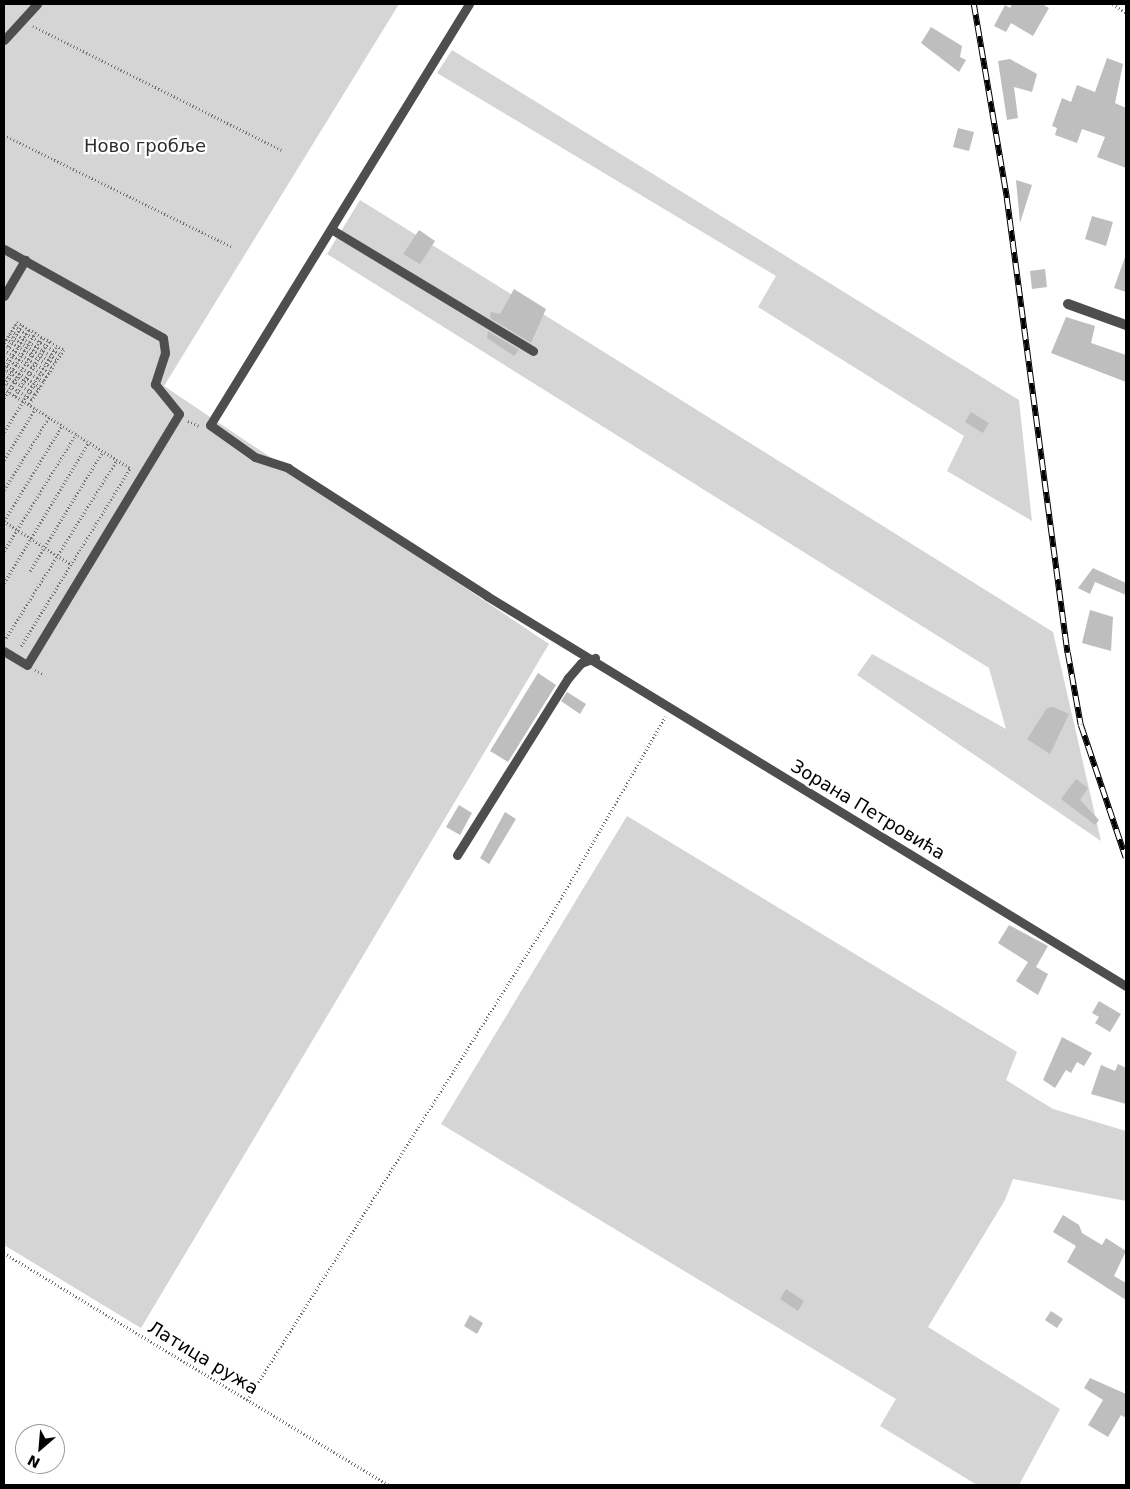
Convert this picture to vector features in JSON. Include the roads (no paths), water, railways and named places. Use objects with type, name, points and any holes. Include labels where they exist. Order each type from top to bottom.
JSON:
[{"type":"street","points":[[1068,304],[1126,325]]},
{"type":"lane","points":[[4,40],[37,4]]},
{"type":"lane","points":[[469,4],[331,229],[533,351]]},
{"type":"lane","name":"Зорана Петровића","points":[[331,229],[210,425],[255,457],[288,468],[487,596],[595,658],[670,708],[1126,986]]},
{"type":"lane","points":[[4,249],[163,338],[165,353],[155,384],[179,414],[144,477],[27,666],[4,651]]},
{"type":"lane","points":[[4,296],[26,260]]},
{"type":"lane","points":[[458,855],[568,678],[581,663],[595,658]]},
{"type":"railway","points":[[974,4],[1007,198],[1068,653],[1081,725],[1126,858]]},
{"type":"park label","name":"Ново гробље","points":[[145,146]]}]
